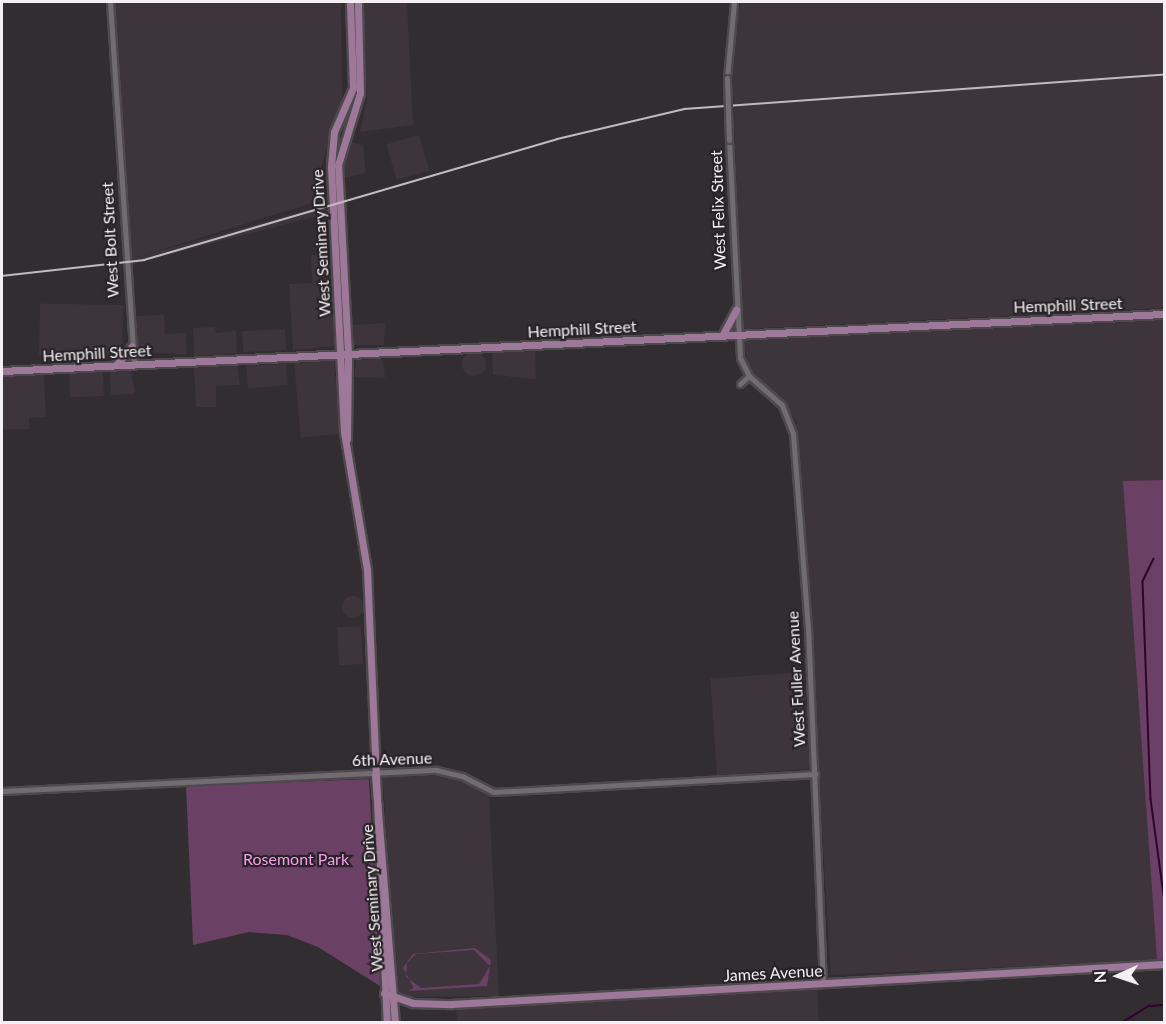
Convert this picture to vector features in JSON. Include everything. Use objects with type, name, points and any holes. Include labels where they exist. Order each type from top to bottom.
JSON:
[{"type":"main road","name":"West Seminary Drive","points":[[341,282],[331,155],[353,88],[350,2]]},
{"type":"main road","name":"West Seminary Drive","points":[[357,2],[362,66],[360,93],[338,160],[341,282],[347,439],[366,556],[379,855],[388,995],[387,1023]]},
{"type":"main road","points":[[357,2],[351,14],[360,36]]},
{"type":"main road","points":[[353,50],[362,66]]},
{"type":"main road","points":[[722,336],[736,310]]},
{"type":"main road","name":"Hemphill Street","points":[[2,371],[1164,314]]},
{"type":"main road","points":[[116,365],[132,346]]},
{"type":"main road","name":"James Avenue","points":[[388,995],[424,1005],[1164,964]]},
{"type":"main road","name":"West Seminary Drive","points":[[388,995],[394,1023]]},
{"type":"street","name":"West Bolt Street","points":[[110,2],[134,364]]},
{"type":"street","name":"West Felix Street","points":[[734,2],[726,78],[737,335],[740,358]]},
{"type":"street","name":"West Fuller Avenue","points":[[740,358],[749,376],[775,398],[790,421],[815,774],[822,984]]},
{"type":"street","points":[[740,384],[749,376]]},
{"type":"street","name":"6th Avenue","points":[[2,791],[448,771],[493,792],[815,774]]},
{"type":"shaded area","points":[[114,2],[341,2],[342,99],[318,177],[319,201],[138,257],[329,204],[329,213],[128,265]]},
{"type":"shaded area","points":[[362,2],[407,2],[413,125],[360,132],[367,99]]},
{"type":"shaded area","points":[[741,2],[1164,2],[1164,308],[742,329],[733,96],[733,31]]},
{"type":"shaded area","points":[[419,135],[429,171],[397,180],[386,144]]},
{"type":"shaded area","points":[[346,141],[363,145],[366,173],[343,178]]},
{"type":"shaded area","points":[[311,255],[330,255],[335,346],[293,350],[289,284],[312,283]]},
{"type":"shaded area","points":[[40,304],[123,305],[122,357],[39,356]]},
{"type":"shaded area","points":[[164,315],[165,334],[186,333],[187,355],[138,351],[134,316]]},
{"type":"shaded area","points":[[1164,320],[1164,480],[1124,481],[1157,960],[831,975],[796,422],[785,403],[750,370],[742,340]]},
{"type":"shaded area","points":[[385,323],[384,345],[352,345],[351,325]]},
{"type":"shaded area","points":[[215,327],[216,333],[236,331],[237,353],[194,356],[193,328]]},
{"type":"shaded area","points":[[285,329],[286,350],[243,352],[242,331]]},
{"type":"shaded area","points":[[535,351],[536,379],[493,375],[492,352]]},
{"type":"shaded area","points":[[474,352],[482,356],[486,364],[482,372],[474,376],[466,372],[462,364],[466,356]]},
{"type":"shaded area","points":[[383,359],[385,378],[354,377],[356,360]]},
{"type":"shaded area","points":[[334,360],[340,434],[301,437],[294,363]]},
{"type":"shaded area","points":[[286,363],[288,385],[248,388],[246,366]]},
{"type":"shaded area","points":[[237,365],[240,385],[216,386],[216,407],[196,407],[194,368]]},
{"type":"shaded area","points":[[103,371],[104,396],[70,397],[69,372]]},
{"type":"shaded area","points":[[110,371],[131,371],[135,394],[111,395]]},
{"type":"shaded area","points":[[44,374],[46,417],[29,418],[29,429],[2,430],[2,375]]},
{"type":"shaded area","points":[[353,596],[361,599],[364,607],[361,615],[353,618],[345,615],[342,607],[345,599]]},
{"type":"shaded area","points":[[361,626],[363,664],[339,665],[337,627]]},
{"type":"shaded area","points":[[804,672],[811,769],[717,775],[710,679]]},
{"type":"shaded area","points":[[452,775],[489,795],[499,996],[409,997],[395,992],[383,777]]},
{"type":"shaded area","points":[[817,988],[819,1022],[457,1022],[456,1008]]},
{"type":"green space","points":[[1164,480],[1164,959],[1157,960],[1123,481]]},
{"type":"green space","name":"Rosemont Park","points":[[369,779],[380,986],[318,947],[287,935],[249,932],[193,945],[186,786]]},
{"type":"green space","points":[[475,948],[491,960],[487,986],[408,991],[414,988],[409,979],[421,988],[479,984],[490,966],[474,950],[416,954],[407,963],[406,974],[403,968],[413,954]]},
{"type":"waterway","points":[[1154,559],[1143,582],[1151,799],[1164,895]]},
{"type":"waterway","points":[[1123,1022],[1149,1006],[1164,1005]]},
{"type":"railway","points":[[2,276],[144,260],[557,139],[685,109],[1164,75]]}]
